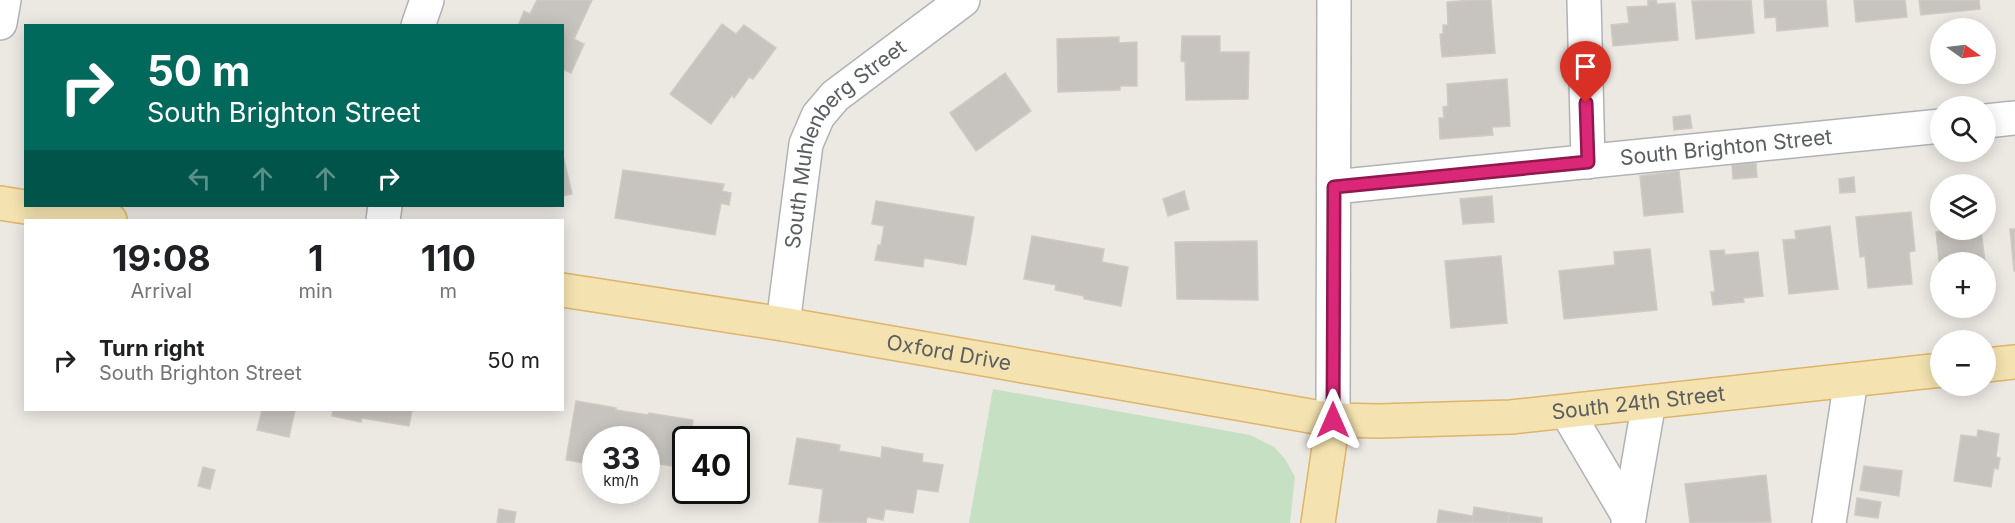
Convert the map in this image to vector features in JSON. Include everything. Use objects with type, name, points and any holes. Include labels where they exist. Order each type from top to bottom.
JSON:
[{"type":"main road","points":[[0,203],[24,207]]},
{"type":"main road","points":[[26,207],[104,219]]},
{"type":"main road","name":"Oxford Drive","points":[[564,290],[783,324],[1333,420]]},
{"type":"main road","points":[[1996,364],[2015,362]]},
{"type":"main road","name":"South 24th Street","points":[[1333,420],[1479,419],[1567,412],[1930,371]]},
{"type":"main road","points":[[1318,523],[1333,420]]},
{"type":"street","points":[[0,23],[4,0]]},
{"type":"street","points":[[419,24],[427,0]]},
{"type":"street","name":"South Muhlenberg Street","points":[[783,324],[806,144],[818,116],[835,96],[963,0]]},
{"type":"street","points":[[1333,420],[1334,0]]},
{"type":"street","points":[[1584,0],[1588,162]]},
{"type":"street","points":[[1996,120],[2015,118]]},
{"type":"street","name":"South Brighton Street","points":[[1334,187],[1930,127]]},
{"type":"street","points":[[1830,523],[1851,380]]},
{"type":"street","points":[[1629,520],[1650,402]]},
{"type":"street","points":[[1567,412],[1629,520]]},
{"type":"green space","points":[[993,389],[1250,435],[1274,447],[1285,459],[1295,477],[1290,523],[969,523]]},
{"type":"building","points":[[537,0],[592,0],[574,39],[584,44],[571,73],[564,70],[564,24],[519,24],[524,11],[530,14]]},
{"type":"building","points":[[1491,0],[1495,53],[1442,57],[1440,34],[1443,34],[1443,25],[1448,25],[1447,2]]},
{"type":"building","points":[[1648,0],[1656,0],[1657,4],[1675,3],[1678,40],[1613,46],[1611,25],[1629,23],[1627,7],[1648,6]]},
{"type":"building","points":[[1751,0],[1754,33],[1696,39],[1692,1]]},
{"type":"building","points":[[1764,0],[1826,0],[1828,26],[1777,31],[1776,17],[1765,18]]},
{"type":"building","points":[[1854,0],[1905,0],[1907,17],[1856,22]]},
{"type":"building","points":[[1919,0],[1979,0],[1980,9],[1921,15]]},
{"type":"building","points":[[722,24],[736,34],[744,25],[776,48],[753,79],[749,77],[734,98],[732,95],[711,124],[670,94]]},
{"type":"building","points":[[1182,36],[1220,36],[1220,52],[1249,52],[1248,99],[1186,100],[1185,62],[1181,61]]},
{"type":"building","points":[[1119,37],[1119,43],[1137,42],[1137,86],[1120,86],[1120,90],[1058,92],[1057,39]]},
{"type":"building","points":[[1005,73],[1031,111],[976,151],[950,113]]},
{"type":"building","points":[[1507,79],[1510,126],[1492,127],[1493,135],[1440,139],[1439,118],[1444,118],[1443,107],[1448,106],[1447,84]]},
{"type":"building","points":[[1690,115],[1692,128],[1674,130],[1673,117]]},
{"type":"building","points":[[564,160],[572,194],[564,196]]},
{"type":"building","points":[[1756,163],[1757,177],[1733,179],[1732,165]]},
{"type":"building","points":[[623,170],[724,184],[722,191],[731,193],[729,205],[721,203],[715,235],[615,218]]},
{"type":"building","points":[[1679,171],[1683,212],[1644,216],[1640,176]]},
{"type":"building","points":[[1854,177],[1855,192],[1840,193],[1839,179]]},
{"type":"building","points":[[1184,191],[1189,209],[1168,216],[1163,199]]},
{"type":"building","points":[[1492,196],[1494,222],[1463,224],[1460,199]]},
{"type":"building","points":[[876,201],[974,217],[966,265],[924,258],[923,267],[875,260],[878,245],[881,245],[884,226],[872,224]]},
{"type":"building","points":[[1911,212],[1915,251],[1909,252],[1912,284],[1868,288],[1865,256],[1860,257],[1856,217]]},
{"type":"building","points":[[1830,226],[1838,289],[1789,294],[1783,240],[1796,239],[1795,231]]},
{"type":"building","points":[[2010,229],[2015,229],[2015,271],[2014,271]]},
{"type":"building","points":[[1032,236],[1104,249],[1102,262],[1128,267],[1121,306],[1084,299],[1084,296],[1055,290],[1056,285],[1024,279]]},
{"type":"building","points":[[1937,240],[1982,240],[1984,252],[1938,252]]},
{"type":"building","points":[[1257,241],[1258,300],[1177,299],[1175,242]]},
{"type":"building","points":[[1650,249],[1657,310],[1564,319],[1559,271],[1615,265],[1614,252]]},
{"type":"building","points":[[1724,250],[1725,255],[1758,252],[1763,296],[1743,298],[1744,302],[1713,305],[1711,292],[1715,292],[1710,251]]},
{"type":"building","points":[[1501,256],[1507,323],[1451,328],[1445,261]]},
{"type":"building","points":[[576,401],[616,408],[616,410],[693,420],[692,426],[672,426],[672,466],[660,464],[660,426],[582,426],[582,463],[566,460]]},
{"type":"building","points":[[262,411],[295,411],[289,437],[257,430]]},
{"type":"building","points":[[333,411],[412,411],[409,426],[362,418],[361,422],[332,416]]},
{"type":"building","points":[[1978,430],[1999,434],[1996,457],[2000,458],[1998,469],[1994,468],[1991,487],[1954,481],[1961,435],[1977,437]]},
{"type":"building","points":[[797,438],[840,445],[839,451],[881,458],[882,447],[923,454],[922,462],[943,465],[938,492],[917,489],[913,513],[885,509],[883,520],[867,517],[866,523],[819,522],[823,489],[789,484]]},
{"type":"building","points":[[1864,466],[1902,471],[1899,496],[1860,490]]},
{"type":"building","points":[[203,467],[215,470],[210,489],[198,486]]},
{"type":"building","points":[[1766,475],[1771,522],[1690,523],[1685,484]]},
{"type":"building","points":[[1857,498],[1881,502],[1878,518],[1855,515]]},
{"type":"building","points":[[1474,507],[1510,513],[1508,523],[1472,523]]},
{"type":"building","points":[[499,509],[516,512],[514,523],[497,523]]},
{"type":"building","points":[[1439,510],[1473,516],[1472,523],[1437,523]]},
{"type":"building","points":[[1510,513],[1542,518],[1542,523],[1508,523]]},
{"type":"route","points":[[1333,420],[1334,187],[1588,162],[1586,103]]}]
